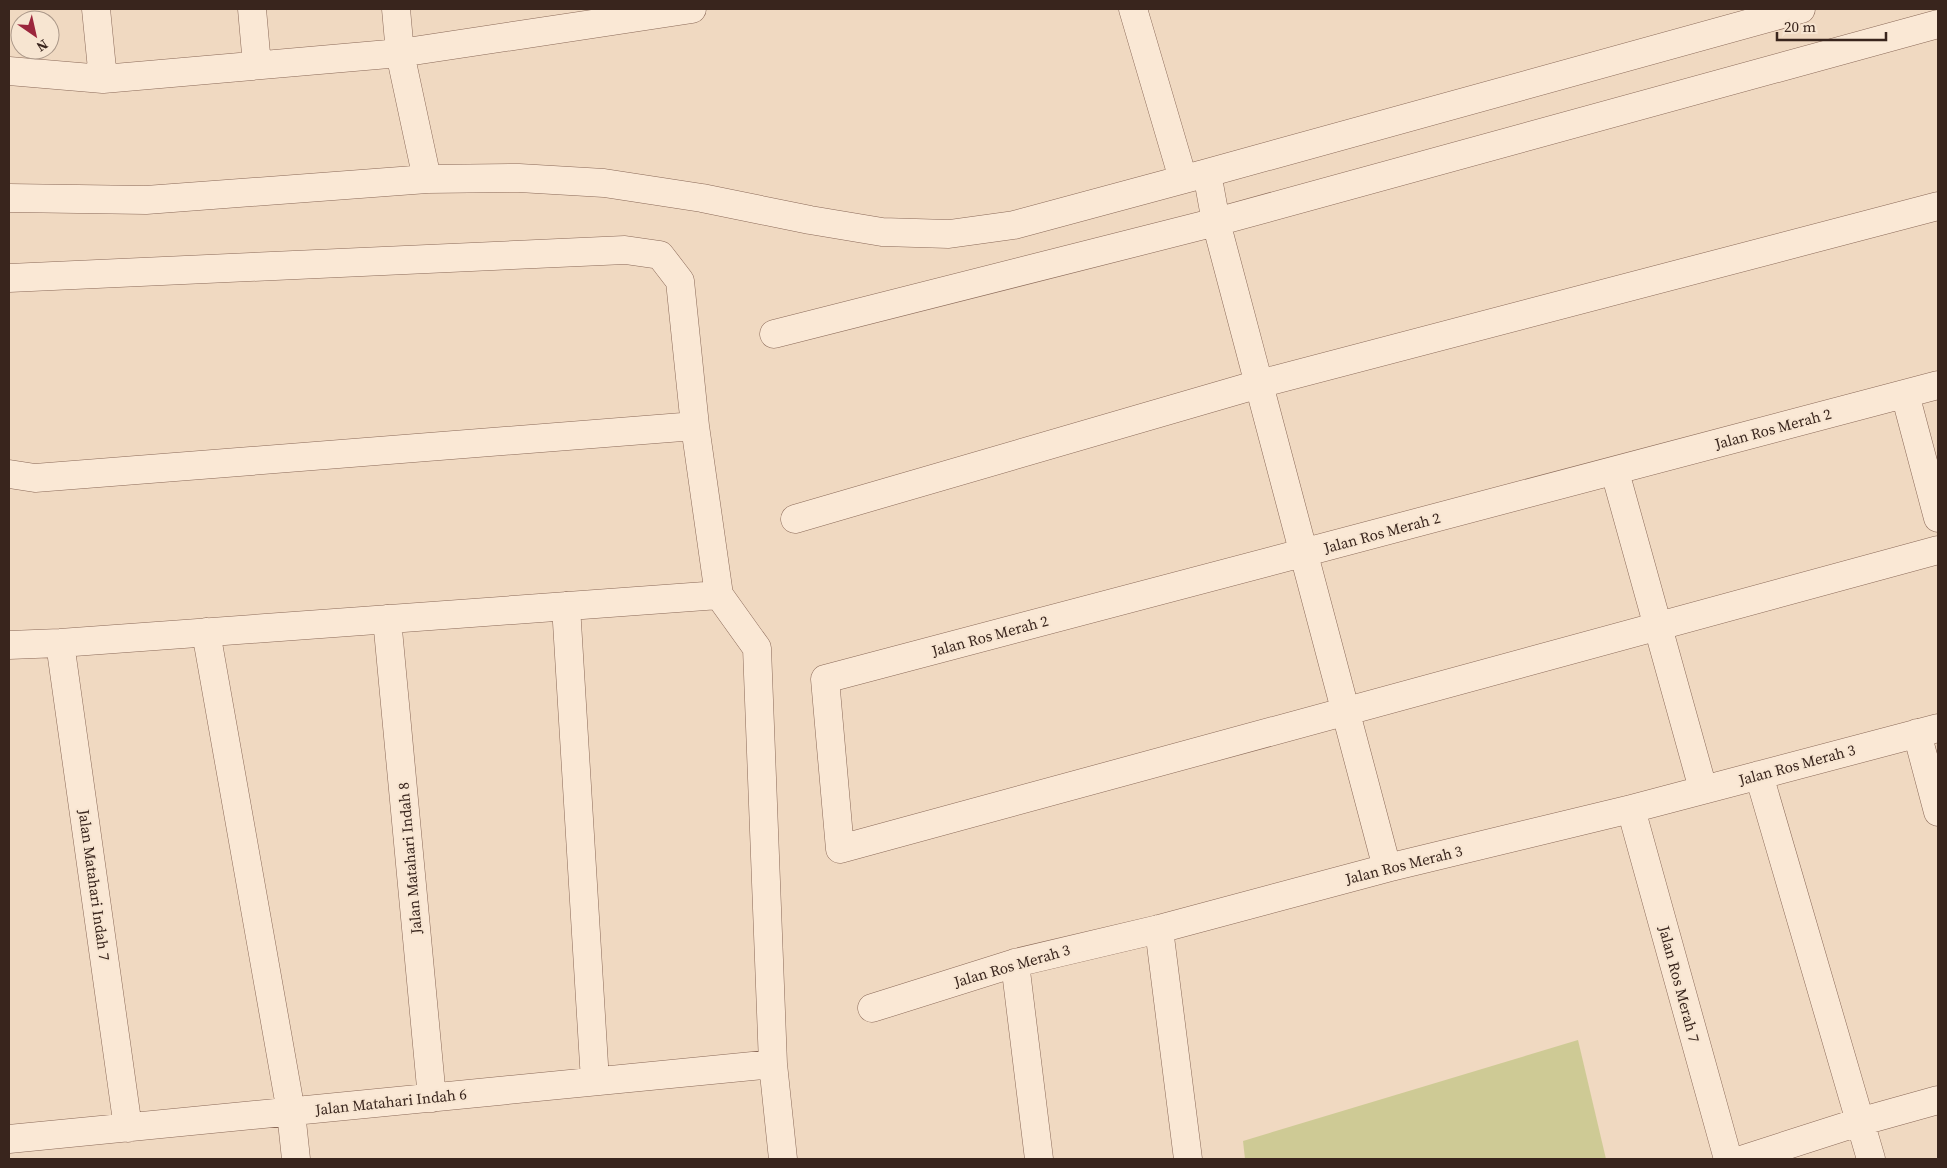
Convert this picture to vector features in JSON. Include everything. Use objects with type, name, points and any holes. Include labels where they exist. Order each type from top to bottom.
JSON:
[{"type":"street","points":[[96,9],[103,79]]},
{"type":"street","points":[[252,9],[258,66]]},
{"type":"street","points":[[396,9],[400,53],[428,178]]},
{"type":"street","points":[[9,71],[103,79],[258,66],[400,53],[692,9]]},
{"type":"street","points":[[1133,9],[1195,176],[1216,222],[1387,868]]},
{"type":"street","points":[[9,198],[146,200],[428,178],[519,178],[604,183],[702,198],[810,220],[882,232],[949,234],[1014,225],[1801,9]]},
{"type":"street","points":[[774,334],[1216,222],[1938,24]]},
{"type":"street","points":[[796,519],[1259,384],[1938,206]]},
{"type":"street","points":[[9,278],[625,250],[660,255],[680,281],[695,426],[719,595],[757,648],[773,1064],[783,1159]]},
{"type":"street","name":"Jalan Ros Merah 2","points":[[1346,711],[840,849],[825,679],[1615,472],[1938,385]]},
{"type":"street","points":[[1905,394],[1938,518]]},
{"type":"street","points":[[9,474],[35,478],[695,426]]},
{"type":"street","points":[[1615,472],[1703,789]]},
{"type":"street","points":[[1346,711],[1938,550]]},
{"type":"street","points":[[9,645],[60,643],[719,595]]},
{"type":"street","points":[[566,606],[594,1081]]},
{"type":"street","name":"Jalan Matahari Indah 8","points":[[387,619],[432,1098]]},
{"type":"street","points":[[206,632],[292,1112],[296,1159]]},
{"type":"street","name":"Jalan Matahari Indah 7","points":[[60,643],[128,1128]]},
{"type":"street","points":[[1928,731],[1938,812]]},
{"type":"street","name":"Jalan Ros Merah 3","points":[[872,1008],[1016,963],[1159,928],[1387,868],[1631,809],[1928,731]]},
{"type":"street","points":[[1759,775],[1871,1159]]},
{"type":"street","name":"Jalan Ros Merah 7","points":[[1631,809],[1728,1159]]},
{"type":"street","points":[[1159,928],[1188,1159]]},
{"type":"street","points":[[1016,963],[1039,1159]]},
{"type":"street","name":"Jalan Matahari Indah 6","points":[[9,1139],[773,1064]]},
{"type":"street","points":[[1744,1159],[1859,1122],[1938,1100]]},
{"type":"shaded area","points":[[1578,1040],[1606,1159],[1245,1159],[1243,1141]]}]
